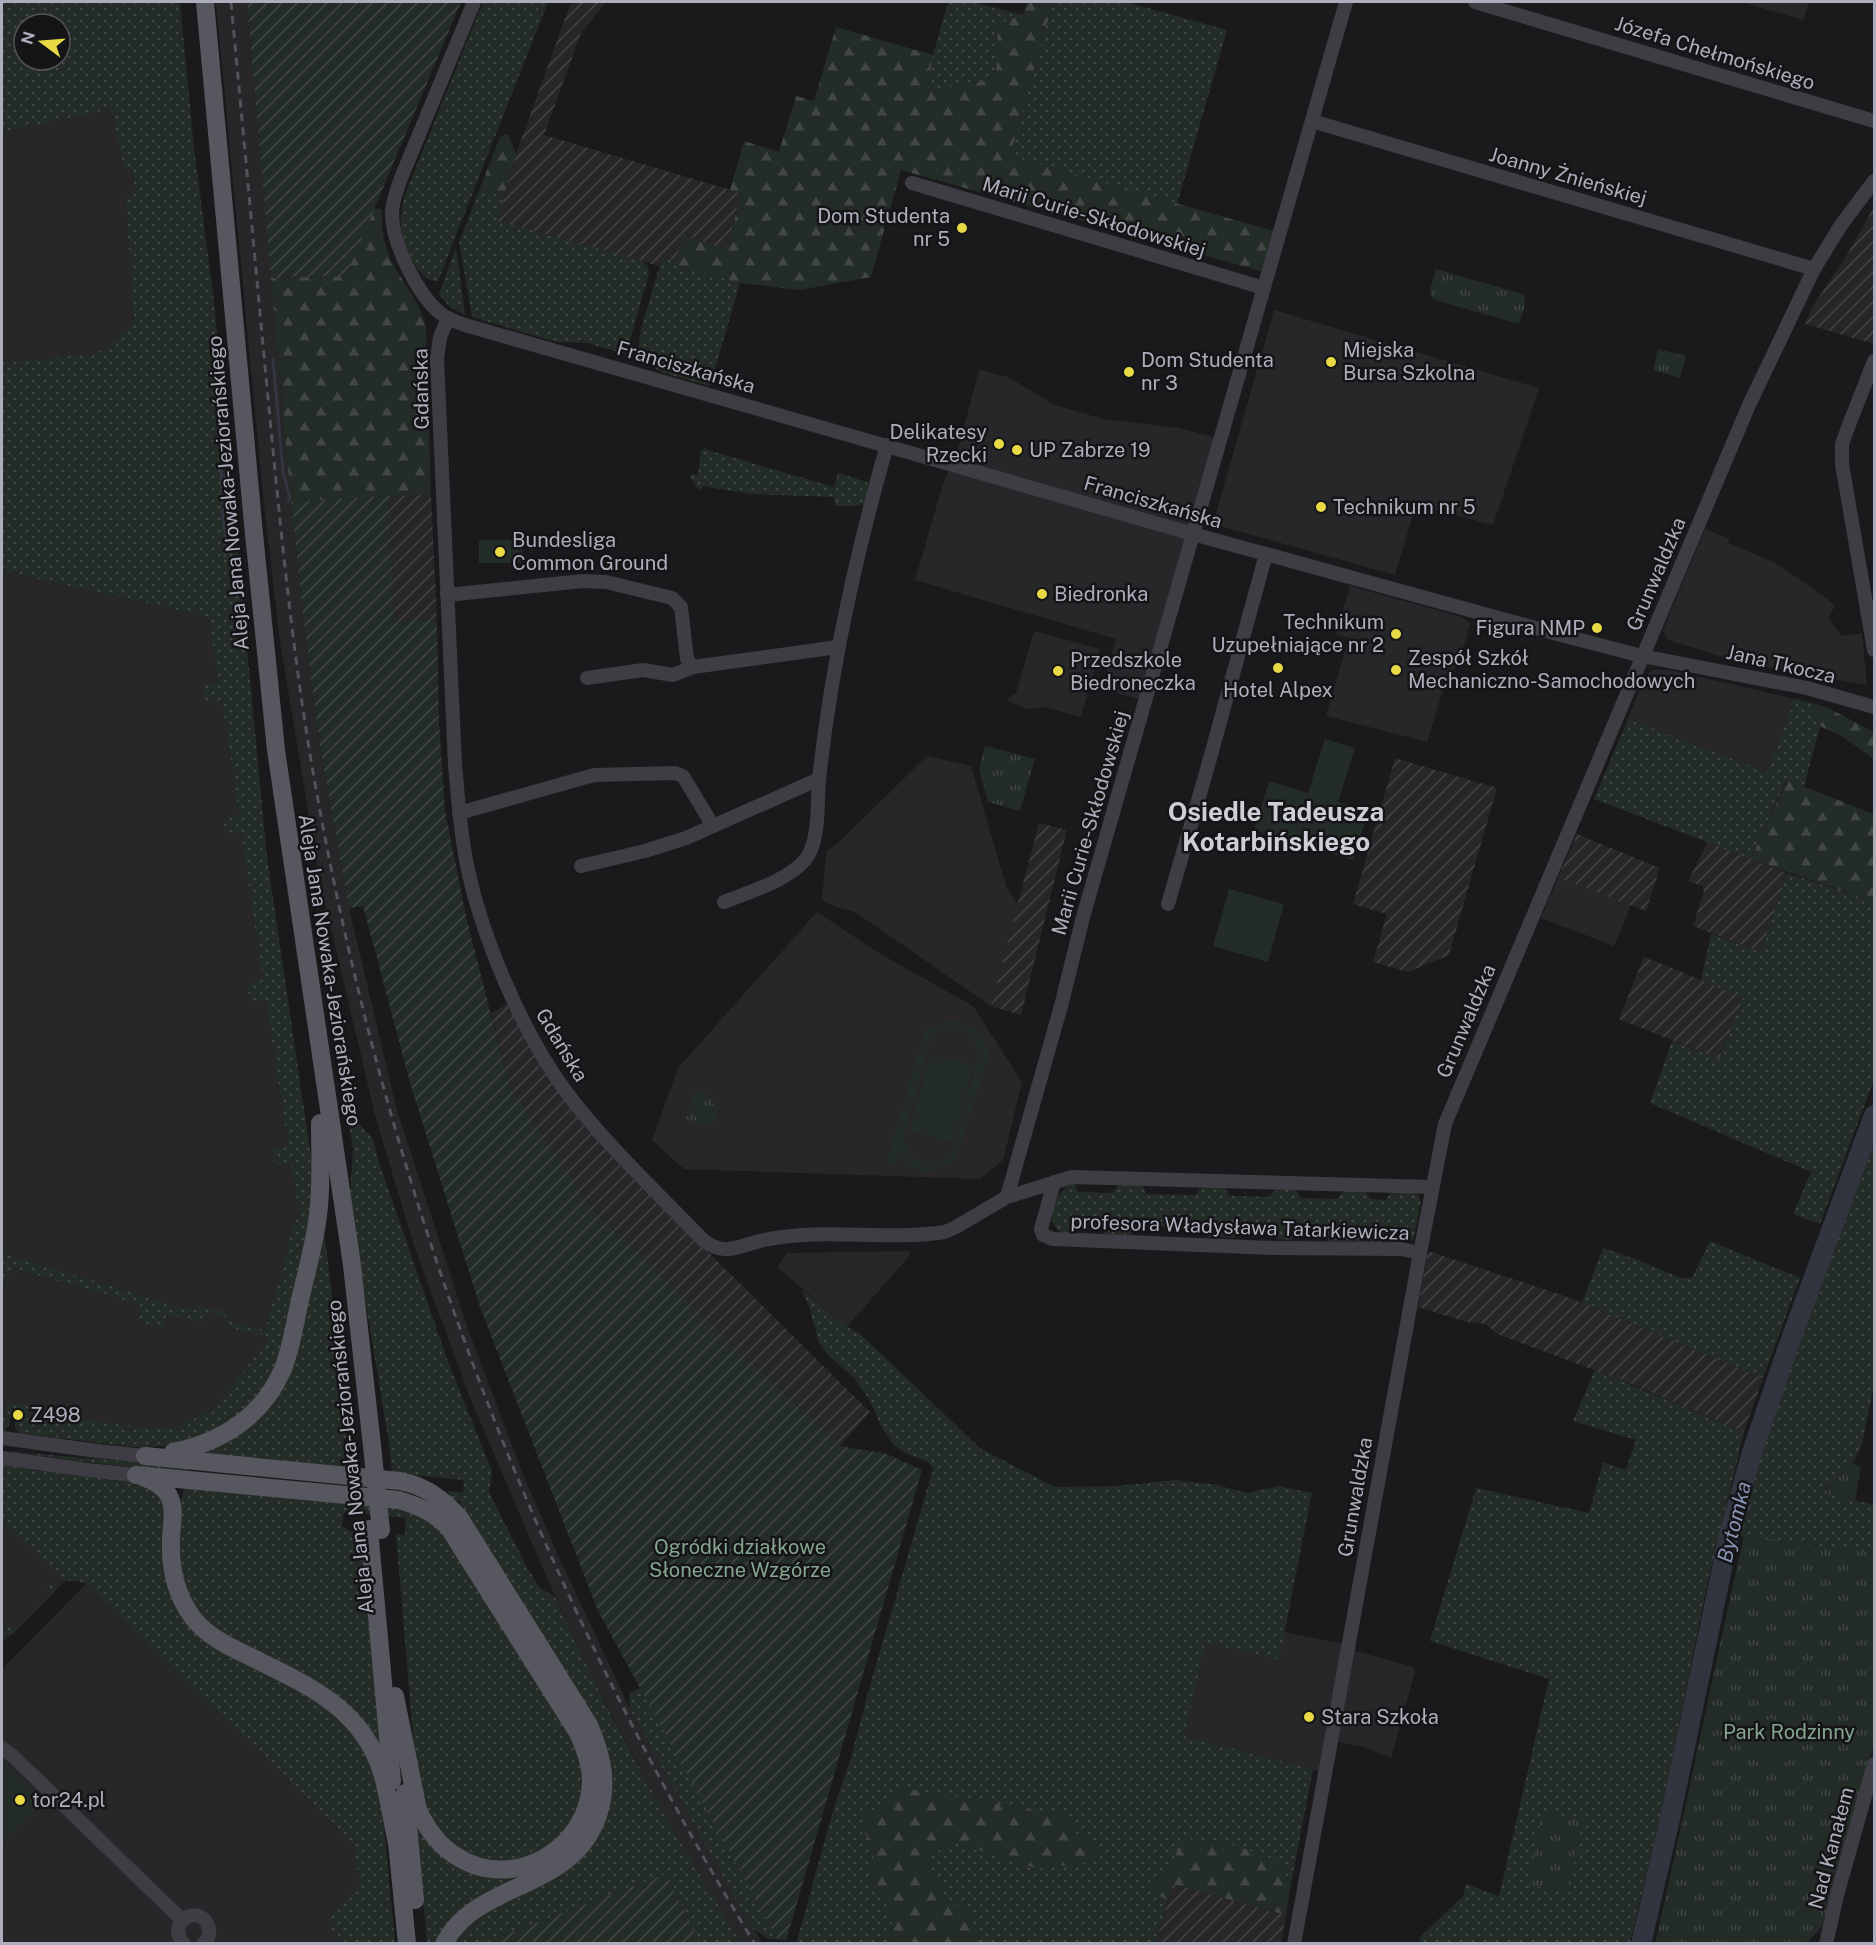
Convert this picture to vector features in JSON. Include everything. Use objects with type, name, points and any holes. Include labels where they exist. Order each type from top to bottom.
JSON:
[{"type":"main road","name":"Aleja Jana Nowaka-Jeziorańskiego","points":[[193,2],[268,780],[367,1446]]},
{"type":"main road","name":"Aleja Jana Nowaka-Jeziorańskiego","points":[[205,2],[276,750],[360,1320],[367,1446],[395,1696],[419,1944]]},
{"type":"main road","points":[[145,1456],[201,1446],[220,1438],[238,1426],[259,1407],[275,1384],[286,1359],[318,1216],[321,1177],[320,1124]]},
{"type":"main road","points":[[145,1456],[400,1481],[414,1484],[440,1497],[459,1517],[589,1725],[603,1763],[604,1780],[603,1798],[592,1831],[573,1855],[560,1866],[471,1912],[452,1929],[444,1944]]},
{"type":"main road","points":[[222,1462],[205,1468],[188,1480],[178,1491],[173,1510],[171,1542],[174,1580],[178,1594],[194,1619],[205,1631],[226,1645],[302,1682],[322,1694],[350,1718],[361,1731],[375,1755],[383,1776],[397,1843]]},
{"type":"main road","points":[[136,1475],[399,1500],[423,1508],[441,1520],[455,1538],[578,1732],[584,1747],[591,1779],[590,1797],[585,1814],[568,1840],[542,1860],[527,1867],[507,1870],[483,1868],[456,1857],[426,1826],[418,1810],[395,1696]]},
{"type":"main road","points":[[136,1475],[151,1480],[161,1487],[168,1496],[173,1510]]},
{"type":"main road","name":"Aleja Jana Nowaka-Jeziorańskiego","points":[[375,1529],[397,1843],[407,1944]]},
{"type":"street","points":[[448,318],[432,304],[405,262],[395,236],[392,215],[398,185],[474,2]]},
{"type":"street","name":"Marii Curie-Skłodowskiej","points":[[1007,1197],[1061,1006],[1083,917],[1347,2]]},
{"type":"street","name":"Józefa Chełmońskiego","points":[[1474,2],[1875,121]]},
{"type":"street","name":"Joanny Żnieńskiej","points":[[1312,121],[1814,269]]},
{"type":"street","name":"Grunwaldzka","points":[[1294,1944],[1441,1140],[1455,1098],[1749,405],[1814,269],[1840,225],[1875,181]]},
{"type":"street","name":"Marii Curie-Skłodowskiej","points":[[912,183],[1264,288]]},
{"type":"street","name":"Franciszkańska","points":[[448,318],[476,328],[1193,534],[1642,656]]},
{"type":"street","name":"Gdańska","points":[[448,318],[437,352],[459,813],[471,881],[488,937],[526,1026],[554,1075],[594,1126],[703,1240],[716,1249],[731,1250],[766,1239],[794,1236],[945,1232],[1007,1197]]},
{"type":"street","points":[[1875,361],[1842,444],[1842,464],[1875,650]]},
{"type":"street","points":[[724,902],[773,882],[806,859],[815,832],[819,779],[838,647],[887,445]]},
{"type":"street","points":[[1168,904],[1266,554]]},
{"type":"street","points":[[447,595],[583,581],[606,582],[672,598],[681,607],[687,659],[693,667]]},
{"type":"street","points":[[587,678],[643,670],[673,675],[693,667],[838,647]]},
{"type":"street","name":"Jana Tkocza","points":[[1642,656],[1807,688],[1875,707]]},
{"type":"street","points":[[459,813],[594,775],[675,773],[683,776],[713,826]]},
{"type":"street","points":[[581,866],[645,851],[686,838],[819,779]]},
{"type":"street","points":[[1007,1197],[1072,1177],[1432,1187]]},
{"type":"street","name":"profesora Władysława Tatarkiewicza","points":[[1054,1182],[1041,1229],[1043,1235],[1053,1239],[1269,1248],[1401,1249],[1420,1253]]},
{"type":"street","points":[[2,1438],[145,1456]]},
{"type":"street","points":[[2,1445],[97,1451]]},
{"type":"street","points":[[2,1458],[136,1475]]},
{"type":"street","points":[[2,1742],[15,1758]]},
{"type":"street","points":[[2,1748],[182,1920]]},
{"type":"street","name":"Nad Kanałem","points":[[1826,1944],[1837,1895],[1875,1764]]},
{"type":"street","points":[[184,1944],[178,1934],[178,1929],[182,1920],[196,1915],[207,1924],[209,1933],[205,1943]]},
{"type":"shaded area","points":[[216,2],[247,2],[291,502],[321,753],[349,908],[397,1110],[468,1329],[522,1472],[558,1555],[630,1709],[762,1943],[741,1943],[666,1817],[591,1675],[469,1395],[413,1243],[375,1115],[319,877],[280,641],[264,505]]},
{"type":"shaded area","points":[[571,2],[606,2],[581,33],[544,135],[741,193],[727,249],[684,236],[676,261],[662,257],[659,266],[497,221],[516,154]]},
{"type":"shaded area","points":[[1742,2],[1809,2],[1803,20]]},
{"type":"shaded area","points":[[111,108],[124,169],[132,168],[135,194],[125,195],[134,324],[95,354],[2,362],[2,132]]},
{"type":"shaded area","points":[[1874,207],[1874,344],[1805,324],[1813,306],[1848,253]]},
{"type":"shaded area","points":[[1274,310],[1539,388],[1493,525],[1416,505],[1395,575],[1213,524]]},
{"type":"shaded area","points":[[979,370],[1008,377],[1055,405],[1103,419],[1179,428],[1217,438],[1139,699],[1102,689],[1116,639],[915,580],[943,484],[958,450]]},
{"type":"shaded area","points":[[431,494],[437,620],[395,623],[389,496]]},
{"type":"shaded area","points":[[1705,529],[1729,539],[1728,543],[1774,562],[1835,606],[1828,618],[1842,636],[1862,633],[1867,685],[1739,662],[1668,640],[1663,630]]},
{"type":"shaded area","points":[[2,571],[208,617],[218,682],[203,685],[222,700],[239,815],[226,834],[241,832],[263,980],[247,983],[250,1001],[266,999],[288,1147],[272,1150],[274,1166],[291,1164],[299,1213],[288,1236],[288,1249],[265,1330],[230,1321],[231,1315],[196,1305],[194,1311],[2,1253]]},
{"type":"shaded area","name":"Zespół Szkół Mechaniczno-Samochodowych","points":[[1350,586],[1462,617],[1470,624],[1460,660],[1446,680],[1427,742],[1326,716],[1349,638],[1336,634]]},
{"type":"shaded area","name":"Przedszkole Biedroneczka","points":[[1034,631],[1100,649],[1081,717],[1044,707],[1027,709],[1006,700],[1016,693]]},
{"type":"shaded area","points":[[1657,669],[1795,699],[1767,772],[1628,719],[1645,677]]},
{"type":"shaded area","points":[[927,756],[971,766],[1007,889],[1018,904],[991,1006],[855,912],[822,900],[826,852]]},
{"type":"shaded area","points":[[1395,758],[1497,788],[1449,955],[1408,972],[1373,962],[1387,914],[1353,904]]},
{"type":"shaded area","points":[[1039,823],[1067,830],[1021,1015],[991,1006]]},
{"type":"shaded area","points":[[1577,834],[1660,868],[1646,911],[1558,878]]},
{"type":"shaded area","points":[[1708,842],[1787,873],[1761,952],[1693,926],[1704,890],[1702,886],[1688,881]]},
{"type":"shaded area","points":[[1558,878],[1631,905],[1614,946],[1541,918]]},
{"type":"shaded area","points":[[817,912],[879,953],[973,1006],[1022,1082],[1003,1160],[980,1179],[684,1169],[652,1140],[678,1068]]},
{"type":"shaded area","points":[[1644,957],[1744,997],[1719,1059],[1619,1019]]},
{"type":"shaded area","points":[[508,1004],[543,1071],[616,1161],[870,1412],[840,1446],[594,1211],[509,1085],[491,1013]]},
{"type":"shaded area","points":[[910,1251],[910,1255],[847,1327],[777,1267],[787,1253]]},
{"type":"shaded area","points":[[1428,1251],[1565,1296],[1763,1378],[1744,1432],[1629,1383],[1497,1334],[1487,1325],[1477,1322],[1470,1323],[1418,1307]]},
{"type":"shaded area","points":[[12,1268],[142,1305],[138,1321],[162,1328],[167,1313],[204,1324],[208,1313],[228,1318],[226,1326],[271,1339],[212,1409],[169,1430],[76,1419],[75,1425],[26,1418],[28,1406],[8,1402],[2,1414],[2,1282],[7,1283]]},
{"type":"shaded area","points":[[2,1516],[68,1578],[2,1643]]},
{"type":"shaded area","points":[[86,1584],[351,1842],[355,1850],[359,1885],[331,1928],[346,1943],[2,1944],[2,1669]]},
{"type":"shaded area","points":[[1284,1632],[1343,1644],[1320,1771],[1184,1736],[1206,1643],[1279,1659]]},
{"type":"shaded area","points":[[1352,1650],[1413,1667],[1415,1672],[1391,1758],[1363,1747],[1337,1742]]},
{"type":"shaded area","points":[[1173,1884],[1286,1915],[1281,1943],[1155,1944]]},
{"type":"green space","points":[[2,2],[180,2],[194,148],[214,302],[267,857],[315,1190],[285,1341],[268,1386],[222,1431],[173,1445],[142,1448],[19,1433],[15,1427],[17,1409],[12,1408],[9,1425],[4,1431],[2,1430],[2,1414],[8,1402],[28,1406],[26,1418],[74,1424],[76,1419],[169,1430],[212,1409],[270,1339],[226,1326],[228,1318],[208,1313],[204,1324],[167,1314],[162,1328],[138,1321],[141,1305],[13,1268],[7,1283],[2,1282],[2,1253],[194,1311],[196,1305],[232,1315],[230,1321],[265,1330],[288,1249],[288,1236],[299,1213],[291,1164],[274,1166],[272,1150],[288,1146],[266,1000],[250,1002],[247,983],[263,980],[241,833],[225,834],[224,818],[239,815],[222,701],[206,703],[203,684],[218,681],[208,617],[2,571],[2,362],[95,354],[134,324],[125,195],[135,194],[132,168],[124,169],[111,109],[2,132]]},
{"type":"green space","points":[[247,2],[461,2],[346,276],[271,278]]},
{"type":"green space","points":[[483,2],[548,2],[438,281],[431,280],[418,269],[405,242],[401,226],[404,197]]},
{"type":"green space","points":[[948,2],[973,2],[1023,15],[998,25],[997,79],[927,91],[933,55]]},
{"type":"green space","points":[[1027,2],[1053,2],[1010,156],[1274,231],[1264,272],[901,170],[871,277],[799,290],[740,283],[675,265],[683,235],[727,249],[741,194],[730,190],[744,141],[779,152],[796,96],[814,101],[836,27],[933,55],[927,91],[996,79],[998,24],[1023,15]]},
{"type":"green space","points":[[1053,2],[1126,2],[1227,30],[1177,204],[1010,156]]},
{"type":"green space","points":[[508,134],[516,154],[504,196],[480,188],[500,137]]},
{"type":"green space","points":[[480,188],[504,196],[498,221],[640,260],[648,266],[649,274],[626,354],[587,343],[556,342],[472,317],[459,242]]},
{"type":"green space","points":[[374,208],[382,209],[383,234],[388,254],[420,309],[426,327],[431,494],[291,502],[271,278],[346,276]]},
{"type":"green space","points":[[456,247],[465,315],[450,307],[439,294]]},
{"type":"green space","points":[[662,257],[676,261],[675,265],[740,283],[710,386],[663,373],[637,357],[641,329]]},
{"type":"green space","points":[[1436,269],[1523,294],[1525,305],[1519,324],[1431,297],[1430,289]]},
{"type":"green space","points":[[1658,349],[1686,356],[1680,378],[1653,370]]},
{"type":"green space","points":[[701,450],[834,487],[838,473],[867,482],[869,485],[865,504],[835,506],[834,497],[750,494],[703,486],[702,490],[696,487],[690,477],[692,474],[698,475]]},
{"type":"green space","name":"Ogródki działkowe Słoneczne Wzgórze","points":[[389,496],[395,622],[437,620],[439,722],[445,811],[467,921],[509,1085],[594,1211],[840,1446],[887,1454],[922,1470],[786,1941],[777,1939],[598,1611],[480,1307],[411,1086],[363,906],[349,908],[321,753],[291,502]]},
{"type":"green space","name":"Bundesliga Common Ground","points":[[479,540],[522,540],[522,563],[479,563]]},
{"type":"green space","points":[[1795,699],[1817,704],[1812,707],[1820,726],[1804,787],[1786,780],[1751,859],[1594,799],[1628,719],[1767,772]]},
{"type":"green space","points":[[1817,704],[1874,732],[1874,759],[1843,737],[1820,726],[1812,707]]},
{"type":"green space","points":[[1325,739],[1355,748],[1338,802],[1368,812],[1353,860],[1254,830],[1269,781],[1308,793]]},
{"type":"green space","points":[[985,746],[1035,759],[1020,811],[988,802],[979,770]]},
{"type":"green space","points":[[1787,780],[1874,814],[1874,902],[1751,859]]},
{"type":"green space","points":[[1787,873],[1874,902],[1874,1080],[1820,1224],[1793,1214],[1811,1172],[1650,1103],[1672,1041],[1719,1059],[1743,998],[1701,980],[1711,934],[1761,952]]},
{"type":"green space","points":[[1229,889],[1284,904],[1268,962],[1213,946]]},
{"type":"green space","points":[[944,1022],[960,1022],[973,1028],[982,1036],[988,1057],[957,1158],[933,1171],[911,1166],[899,1151],[895,1165],[886,1163],[926,1025],[932,1028]],"holes":[[[953,1030],[969,1035],[975,1044],[978,1058],[951,1152],[939,1162],[920,1160],[908,1149],[904,1135],[930,1042],[935,1034]]]},
{"type":"green space","points":[[930,1054],[973,1065],[953,1142],[910,1131]]},
{"type":"green space","points":[[694,1091],[714,1097],[712,1104],[719,1106],[713,1126],[686,1119]]},
{"type":"green space","points":[[346,1109],[373,1139],[447,1359],[492,1471],[489,1492],[529,1571],[540,1588],[555,1597],[591,1675],[666,1817],[741,1943],[700,1943],[666,1874],[483,1943],[450,1943],[462,1926],[513,1895],[610,1779],[460,1512],[461,1501],[452,1500],[448,1491],[463,1493],[464,1480],[392,1473],[350,1198],[353,1148]]},
{"type":"green space","points":[[1874,1129],[1874,1389],[1862,1444],[1853,1464],[1822,1492],[1874,1505],[1874,1553],[1737,1536],[1753,1466]]},
{"type":"green space","points":[[1074,1182],[1078,1192],[1112,1193],[1119,1184],[1142,1184],[1146,1194],[1196,1195],[1202,1186],[1224,1187],[1230,1196],[1269,1197],[1278,1188],[1295,1189],[1301,1198],[1337,1199],[1345,1190],[1365,1191],[1370,1199],[1385,1200],[1391,1192],[1409,1192],[1418,1195],[1421,1201],[1414,1237],[1404,1243],[1329,1241],[1321,1231],[1299,1231],[1291,1240],[1277,1239],[1272,1230],[1242,1229],[1234,1238],[1208,1237],[1199,1228],[1138,1226],[1130,1235],[1105,1234],[1103,1226],[1074,1225],[1072,1233],[1063,1234],[1056,1228],[1052,1214],[1057,1199]]},
{"type":"green space","points":[[324,1229],[343,1389],[347,1438],[343,1438],[346,1469],[193,1452],[261,1411]]},
{"type":"green space","points":[[1710,1241],[1800,1278],[1763,1378],[1582,1303],[1603,1248],[1681,1278],[1692,1278]]},
{"type":"green space","points":[[802,1290],[847,1327],[859,1333],[981,1449],[1055,1487],[1118,1486],[1176,1480],[1217,1485],[1247,1493],[1279,1486],[1312,1493],[1279,1660],[1206,1643],[1184,1736],[1313,1769],[1291,1884],[1280,1866],[1218,1840],[1198,1844],[1189,1838],[1153,1893],[1168,1900],[1155,1943],[980,1943],[968,1911],[944,1898],[939,1881],[927,1871],[930,1857],[951,1841],[1038,1869],[1091,1841],[1076,1833],[1062,1815],[903,1788],[888,1805],[867,1812],[862,1828],[874,1849],[870,1881],[888,1897],[888,1912],[893,1924],[888,1943],[796,1944],[933,1469],[928,1462],[905,1453],[893,1444],[882,1428],[870,1401],[855,1379],[829,1356],[819,1343]]},
{"type":"green space","points":[[1595,1370],[1744,1432],[1706,1590],[1661,1815],[1630,1943],[1418,1944],[1421,1936],[1463,1896],[1466,1884],[1499,1896],[1549,1679],[1430,1641],[1476,1488],[1589,1513],[1603,1462],[1626,1470],[1636,1440],[1573,1421]]},
{"type":"green space","points":[[12,1451],[195,1467],[182,1472],[94,1463]]},
{"type":"green space","points":[[2,1464],[33,1470],[134,1481],[165,1499],[180,1610],[337,1713],[371,1758],[379,1785],[395,1943],[346,1943],[330,1928],[329,1920],[332,1914],[359,1885],[355,1850],[351,1842],[86,1584],[62,1579],[6,1525],[2,1525]]},
{"type":"green space","points":[[1853,1464],[1861,1467],[1855,1500],[1822,1493]]},
{"type":"green space","points":[[185,1487],[394,1506],[437,1524],[574,1735],[585,1765],[578,1816],[546,1853],[493,1864],[446,1842],[425,1809],[415,1760],[396,1534],[405,1535],[406,1518],[344,1512],[342,1526],[354,1533],[361,1551],[383,1756],[374,1740],[228,1641],[194,1610],[179,1577],[179,1507]]},
{"type":"green space","name":"Park Rodzinny","points":[[1744,1536],[1874,1553],[1874,1744],[1823,1925],[1807,1943],[1655,1944],[1721,1638]]},
{"type":"green space","points":[[49,1583],[54,1587],[54,1592],[13,1634],[7,1636],[3,1634],[9,1625],[14,1630],[51,1591],[45,1585]]},
{"type":"green space","points":[[641,1688],[777,1939],[768,1939],[751,1927],[630,1709],[629,1693]]},
{"type":"green space","points":[[1769,1718],[1797,1726],[1783,1769],[1756,1761]]},
{"type":"green space","points":[[585,1729],[589,1825],[437,1943],[427,1943],[416,1822],[500,1876],[585,1827]]},
{"type":"green space","name":"tor24.pl","points":[[2,1759],[38,1794],[39,1806],[2,1844]]},
{"type":"green space","points":[[903,1788],[1062,1815],[1076,1833],[1091,1841],[1098,1850],[1090,1862],[1038,1869],[951,1841],[930,1857],[927,1871],[939,1881],[945,1898],[968,1911],[980,1943],[888,1943],[893,1925],[888,1912],[888,1897],[870,1881],[874,1849],[862,1828],[867,1812],[888,1805]]},
{"type":"green space","points":[[1542,1812],[1583,1820],[1569,1893],[1528,1885]]},
{"type":"green space","points":[[1181,1838],[1189,1838],[1198,1844],[1218,1840],[1269,1857],[1280,1866],[1291,1884],[1286,1915],[1173,1884],[1168,1900],[1153,1893],[1152,1886],[1172,1867]]},
{"type":"green space","points":[[666,1874],[700,1943],[483,1943]]},
{"type":"waterway","points":[[273,359],[283,471],[290,498],[288,501]]},
{"type":"waterway","points":[[221,467],[222,498],[225,508],[222,512],[225,556]]},
{"type":"waterway","name":"Bytomka","points":[[1641,1944],[1670,1819],[1729,1535],[1752,1452],[1792,1336],[1874,1115]]},
{"type":"waterway","points":[[1737,1507],[1750,1506]]},
{"type":"waterway","points":[[1722,1528],[1729,1535]]},
{"type":"railway","points":[[231,2],[276,480],[297,663],[310,754],[340,911],[378,1066],[423,1219],[475,1370],[535,1518],[601,1664],[675,1806],[755,1944]]},
{"type":"place","name":"Dom Studenta nr 5","points":[[962,228]]},
{"type":"place","name":"Miejska Bursa Szkolna","points":[[1331,362]]},
{"type":"place","name":"Dom Studenta nr 3","points":[[1129,372]]},
{"type":"place","name":"Delikatesy Rzecki","points":[[999,444]]},
{"type":"place","name":"UP Zabrze 19","points":[[1017,450]]},
{"type":"place","name":"Technikum nr 5","points":[[1321,507]]},
{"type":"place","name":"Bundesliga Common Ground","points":[[500,552]]},
{"type":"place","name":"Biedronka","points":[[1042,594]]},
{"type":"place","name":"Figura NMP","points":[[1597,628]]},
{"type":"place","name":"Technikum Uzupełniające nr 2","points":[[1396,634]]},
{"type":"place","name":"Hotel Alpex","points":[[1278,668]]},
{"type":"place","name":"Zespół Szkół Mechaniczno-Samochodowych","points":[[1396,670]]},
{"type":"place","name":"Przedszkole Biedroneczka","points":[[1058,671]]},
{"type":"place","name":"Z498","points":[[18,1415]]},
{"type":"place","name":"Stara Szkoła","points":[[1309,1717]]},
{"type":"place","name":"tor24.pl","points":[[20,1800]]},
{"type":"district","name":"Osiedle Tadeusza Kotarbińskiego","points":[[1276,826]]}]
